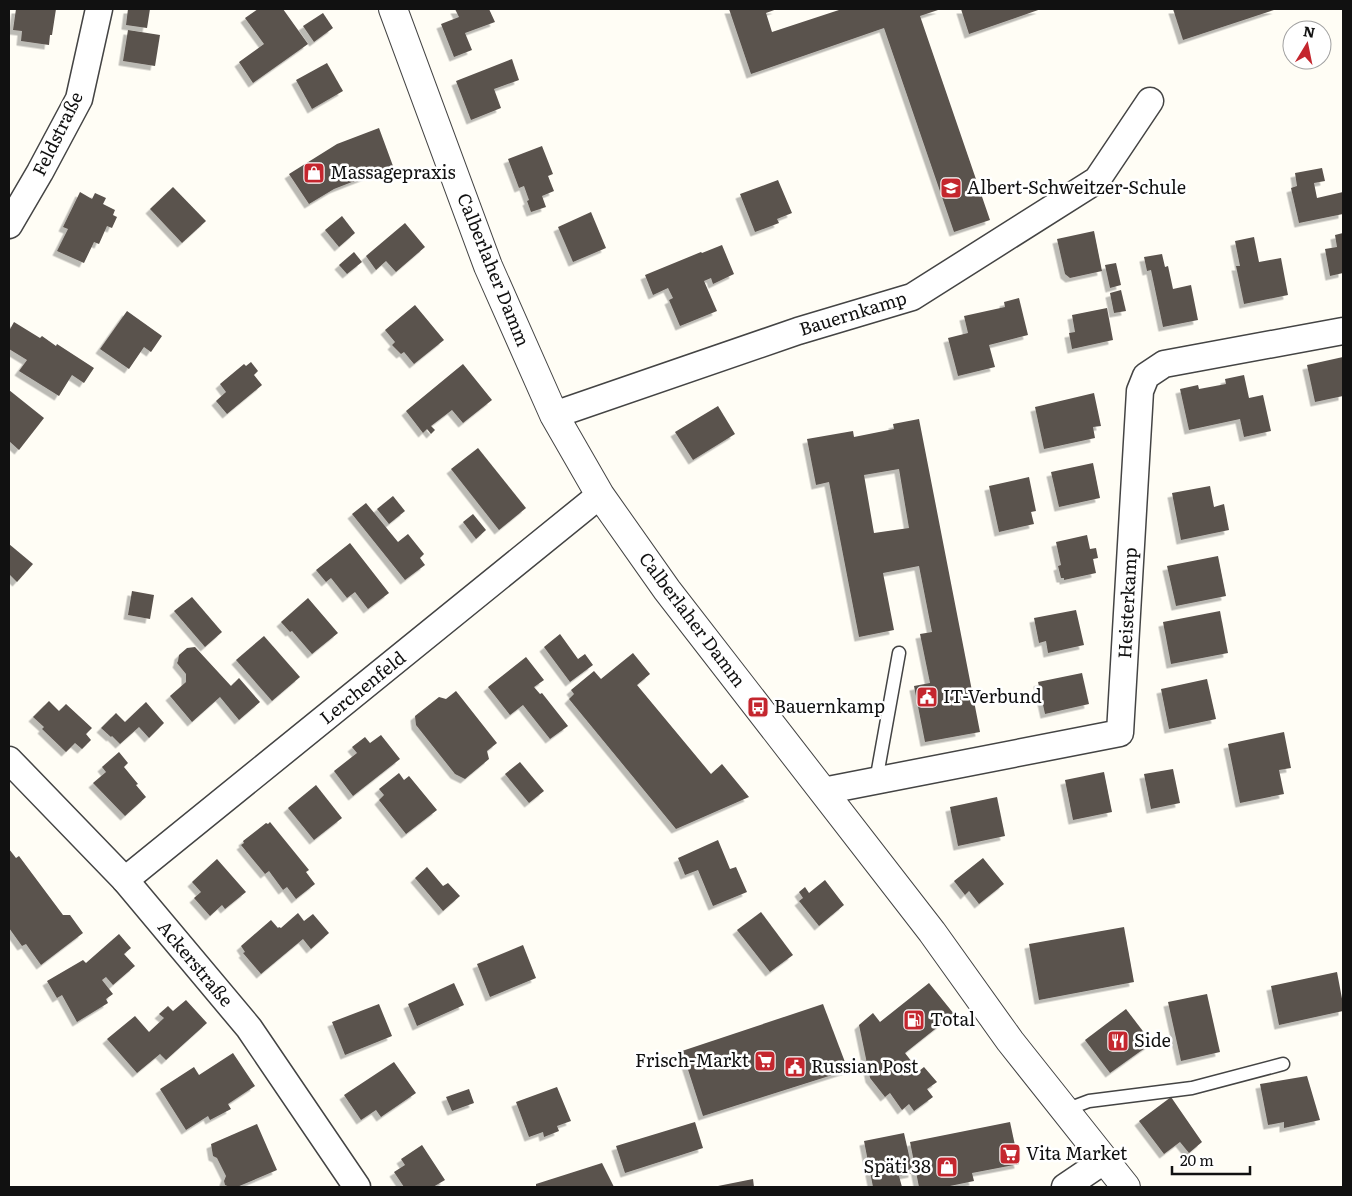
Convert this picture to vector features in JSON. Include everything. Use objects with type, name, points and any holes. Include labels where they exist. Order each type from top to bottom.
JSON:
[{"type":"street","name":"Feldstraße","points":[[9,225],[79,99],[99,9]]},
{"type":"street","name":"Calberlaher Damm","points":[[393,9],[488,266],[554,415],[600,495],[668,590],[932,932],[1010,1041],[1126,1187]]},
{"type":"street","name":"Bauernkamp","points":[[554,415],[798,331],[912,297],[1097,180],[1150,101]]},
{"type":"street","name":"Heisterkamp","points":[[823,791],[1120,733],[1140,391],[1146,376],[1164,364],[1343,331]]},
{"type":"street","name":"Lerchenfeld","points":[[125,880],[600,495]]},
{"type":"street","name":"Ackerstraße","points":[[9,760],[125,880],[249,1028],[357,1187]]},
{"type":"street","points":[[1065,1187],[1104,1160]]},
{"type":"lane","points":[[876,780],[899,653]]},
{"type":"lane","points":[[1065,1110],[1089,1101],[1192,1088],[1283,1064]]},
{"type":"building","points":[[16,9],[56,9],[49,45],[21,41],[22,31],[13,30]]},
{"type":"building","points":[[128,9],[150,9],[147,28],[126,25]]},
{"type":"building","points":[[258,9],[283,9],[308,44],[253,83],[239,62],[264,44],[245,18]]},
{"type":"building","points":[[455,9],[489,9],[495,22],[465,33],[472,50],[454,57],[441,24],[459,17]]},
{"type":"building","points":[[729,9],[777,9],[766,13],[772,32],[842,9],[941,9],[920,16],[990,220],[954,232],[884,28],[751,74]]},
{"type":"building","points":[[961,9],[1041,9],[969,34]]},
{"type":"building","points":[[1173,9],[1277,9],[1183,40]]},
{"type":"building","points":[[323,13],[333,28],[314,42],[303,26]]},
{"type":"building","points":[[128,30],[160,35],[155,66],[123,61]]},
{"type":"building","points":[[512,59],[519,80],[494,89],[501,108],[471,120],[456,81]]},
{"type":"building","points":[[327,63],[343,91],[312,109],[296,80]]},
{"type":"building","points":[[379,128],[393,166],[334,189],[309,204],[289,174],[337,144]]},
{"type":"building","points":[[542,146],[553,174],[548,176],[554,191],[542,196],[546,207],[531,212],[524,186],[519,188],[508,159]]},
{"type":"building","points":[[1322,168],[1325,181],[1314,183],[1317,198],[1343,192],[1343,214],[1299,223],[1291,188],[1297,186],[1295,173]]},
{"type":"building","points":[[778,180],[792,213],[777,219],[779,223],[755,232],[740,194]]},
{"type":"building","points":[[173,187],[206,221],[182,243],[150,209]]},
{"type":"building","points":[[80,192],[92,199],[95,193],[106,198],[103,204],[115,210],[113,215],[117,217],[112,228],[107,226],[99,244],[94,242],[84,263],[57,251],[68,229],[63,227]]},
{"type":"building","points":[[591,212],[606,248],[573,262],[558,227]]},
{"type":"building","points":[[342,216],[355,233],[339,247],[325,230]]},
{"type":"building","points":[[405,223],[425,247],[396,272],[386,261],[376,270],[366,256]]},
{"type":"building","points":[[1094,231],[1102,271],[1070,278],[1065,274],[1057,239]]},
{"type":"building","points":[[1343,233],[1343,273],[1330,276],[1325,249],[1337,247],[1335,235]]},
{"type":"building","points":[[1254,237],[1259,262],[1281,258],[1288,295],[1244,304],[1236,266],[1240,266],[1235,241]]},
{"type":"building","points":[[722,245],[734,274],[713,284],[711,278],[704,281],[717,311],[680,326],[669,300],[673,298],[668,288],[653,295],[645,275]]},
{"type":"building","points":[[354,252],[362,262],[347,274],[339,265]]},
{"type":"building","points":[[1162,254],[1165,267],[1168,266],[1173,289],[1191,285],[1198,320],[1163,327],[1151,270],[1147,271],[1144,257]]},
{"type":"building","points":[[1116,263],[1121,285],[1110,288],[1105,265]]},
{"type":"building","points":[[1121,290],[1126,311],[1114,313],[1110,293]]},
{"type":"building","points":[[1019,298],[1028,335],[989,345],[995,367],[958,376],[948,338],[968,333],[964,316],[1005,307],[1004,302]]},
{"type":"building","points":[[415,305],[444,340],[414,364],[404,352],[401,354],[392,345],[395,342],[385,330]]},
{"type":"building","points":[[1107,308],[1113,340],[1072,349],[1069,333],[1075,332],[1072,315]]},
{"type":"building","points":[[127,311],[162,336],[151,352],[144,347],[129,369],[100,349]]},
{"type":"building","points":[[14,322],[40,338],[42,336],[56,346],[57,344],[94,368],[84,383],[72,375],[59,396],[19,371],[27,360],[9,349],[9,331]]},
{"type":"building","points":[[1343,357],[1343,396],[1315,402],[1307,365]]},
{"type":"building","points":[[251,362],[258,371],[254,375],[262,385],[227,414],[216,401],[226,392],[220,384],[244,364],[246,366]]},
{"type":"building","points":[[463,364],[492,400],[463,423],[452,410],[431,426],[435,430],[431,434],[427,429],[423,433],[406,411]]},
{"type":"building","points":[[1244,375],[1249,398],[1263,395],[1271,431],[1244,437],[1240,419],[1189,430],[1180,389],[1198,385],[1199,389],[1226,384],[1225,379]]},
{"type":"building","points":[[9,390],[44,418],[19,450],[9,441]]},
{"type":"building","points":[[1094,393],[1101,426],[1093,427],[1095,438],[1044,449],[1035,407]]},
{"type":"building","points":[[718,406],[735,434],[693,460],[675,432]]},
{"type":"building","points":[[919,419],[980,732],[925,742],[914,686],[930,683],[920,634],[932,632],[919,566],[883,573],[894,630],[859,637],[829,482],[816,485],[807,439],[853,431],[854,437],[894,429],[893,424]],"holes":[[[899,469],[909,528],[874,533],[864,475]]]},
{"type":"building","points":[[478,448],[526,508],[499,530],[451,469]]},
{"type":"building","points":[[1093,463],[1100,498],[1059,507],[1051,472]]},
{"type":"building","points":[[1029,477],[1036,511],[1031,512],[1034,524],[999,532],[989,486]]},
{"type":"building","points":[[1210,486],[1214,507],[1224,504],[1229,530],[1181,540],[1172,493]]},
{"type":"building","points":[[393,496],[405,511],[389,524],[377,509]]},
{"type":"building","points":[[366,503],[398,542],[408,534],[424,554],[420,558],[425,565],[405,580],[352,514]]},
{"type":"building","points":[[473,514],[486,530],[476,539],[463,522]]},
{"type":"building","points":[[1087,535],[1090,549],[1096,548],[1098,558],[1093,559],[1096,573],[1064,580],[1064,578],[1061,578],[1058,566],[1061,565],[1056,542]]},
{"type":"building","points":[[350,543],[389,593],[368,609],[355,592],[347,598],[331,578],[326,582],[316,570]]},
{"type":"building","points":[[9,544],[33,564],[17,582],[9,574]]},
{"type":"building","points":[[1218,556],[1226,596],[1176,606],[1167,566]]},
{"type":"building","points":[[132,591],[154,595],[150,619],[128,615]]},
{"type":"building","points":[[192,597],[222,632],[205,647],[174,611]]},
{"type":"building","points":[[308,598],[338,633],[312,654],[292,631],[290,632],[281,622]]},
{"type":"building","points":[[1076,610],[1084,645],[1048,653],[1046,641],[1039,643],[1034,618]]},
{"type":"building","points":[[1220,611],[1228,653],[1171,664],[1163,622]]},
{"type":"building","points":[[560,634],[578,659],[585,654],[593,665],[570,682],[544,647]]},
{"type":"building","points":[[264,636],[300,677],[272,701],[236,660]]},
{"type":"building","points":[[195,647],[231,686],[239,678],[260,702],[239,720],[220,697],[192,722],[170,696],[186,682],[186,674],[177,663],[179,655],[187,648]]},
{"type":"building","points":[[633,653],[650,674],[637,685],[711,774],[722,764],[749,797],[676,829],[569,699],[574,694],[571,690],[594,671],[601,679]]},
{"type":"building","points":[[526,657],[544,680],[534,687],[540,694],[542,693],[568,726],[550,739],[523,705],[510,715],[488,687]]},
{"type":"building","points":[[1082,673],[1089,704],[1045,714],[1038,682]]},
{"type":"building","points":[[1207,679],[1216,719],[1169,729],[1161,689]]},
{"type":"building","points":[[456,691],[497,743],[487,751],[489,759],[465,779],[455,774],[416,725],[415,716],[439,697],[446,699]]},
{"type":"building","points":[[49,701],[59,711],[66,704],[92,728],[86,734],[91,740],[82,749],[75,743],[66,752],[42,729],[44,727],[33,717]]},
{"type":"building","points":[[146,702],[164,723],[149,738],[139,727],[120,744],[101,728],[116,713],[125,722]]},
{"type":"building","points":[[1284,732],[1291,768],[1279,770],[1284,794],[1240,803],[1228,744]]},
{"type":"building","points":[[381,735],[400,759],[353,796],[334,771],[357,753],[352,747],[365,737],[370,743]]},
{"type":"building","points":[[119,752],[128,763],[124,767],[146,797],[125,816],[93,783],[106,772],[102,767]]},
{"type":"building","points":[[520,762],[544,791],[529,803],[505,774]]},
{"type":"building","points":[[1173,769],[1180,803],[1151,809],[1144,774]]},
{"type":"building","points":[[1104,772],[1112,812],[1073,820],[1065,780]]},
{"type":"building","points":[[399,773],[404,780],[409,776],[437,810],[406,834],[379,800],[384,795],[379,789]]},
{"type":"building","points":[[316,785],[342,818],[314,840],[288,808]]},
{"type":"building","points":[[997,797],[1005,836],[958,846],[950,807]]},
{"type":"building","points":[[270,822],[309,870],[306,872],[315,884],[296,899],[287,887],[283,890],[269,871],[265,874],[241,845],[244,843],[243,841]]},
{"type":"building","points":[[718,840],[730,869],[736,867],[747,892],[713,906],[698,870],[685,875],[678,858]]},
{"type":"building","points":[[9,849],[16,858],[19,856],[63,915],[70,915],[83,933],[41,965],[26,944],[22,946],[9,928]]},
{"type":"building","points":[[983,858],[1004,884],[979,904],[969,891],[965,895],[954,881]]},
{"type":"building","points":[[217,859],[246,892],[225,909],[222,905],[210,916],[194,898],[201,892],[192,882]]},
{"type":"building","points":[[427,867],[443,886],[448,883],[460,896],[443,911],[415,878]]},
{"type":"building","points":[[825,880],[844,905],[819,926],[799,901],[803,898],[799,892],[805,887],[809,893]]},
{"type":"building","points":[[761,912],[793,955],[770,972],[737,930]]},
{"type":"building","points":[[298,913],[304,921],[313,914],[329,933],[311,949],[303,939],[261,974],[243,953],[245,952],[241,946],[271,920],[278,928],[281,928]]},
{"type":"building","points":[[1124,927],[1134,982],[1039,1000],[1029,944]]},
{"type":"building","points":[[119,934],[131,948],[124,954],[135,966],[113,985],[106,977],[102,980],[113,994],[106,999],[108,1003],[77,1022],[62,995],[57,998],[47,981],[83,960],[86,963]]},
{"type":"building","points":[[523,945],[536,978],[490,997],[477,964]]},
{"type":"building","points":[[1337,972],[1343,1011],[1279,1025],[1271,986]]},
{"type":"building","points":[[454,983],[464,1005],[417,1026],[408,1004]]},
{"type":"building","points":[[929,983],[954,1014],[905,1053],[919,1071],[924,1067],[937,1082],[927,1089],[933,1097],[914,1111],[909,1104],[902,1110],[890,1093],[885,1097],[870,1078],[859,1025],[873,1013],[880,1022]]},
{"type":"building","points":[[1207,994],[1220,1052],[1181,1061],[1168,1002]]},
{"type":"building","points":[[186,1000],[207,1023],[166,1060],[160,1054],[137,1073],[107,1039],[135,1016],[149,1032],[164,1018],[159,1014],[168,1006],[173,1011]]},
{"type":"building","points":[[379,1004],[392,1036],[345,1055],[332,1022]]},
{"type":"building","name":"Frisch-Markt","points":[[823,1004],[848,1070],[703,1116],[682,1051]]},
{"type":"building","name":"Side","points":[[1126,1009],[1152,1043],[1110,1073],[1085,1040]]},
{"type":"building","points":[[233,1053],[255,1086],[228,1104],[231,1109],[210,1120],[208,1116],[186,1130],[160,1089],[194,1067],[199,1075]]},
{"type":"building","points":[[394,1062],[416,1093],[381,1117],[376,1110],[361,1120],[344,1095]]},
{"type":"building","points":[[1307,1076],[1320,1120],[1284,1128],[1284,1122],[1268,1125],[1260,1084]]},
{"type":"building","points":[[557,1087],[571,1121],[557,1126],[559,1131],[544,1137],[543,1132],[529,1137],[516,1102]]},
{"type":"building","points":[[469,1089],[474,1103],[452,1111],[446,1097]]},
{"type":"building","points":[[1171,1097],[1202,1142],[1189,1153],[1180,1142],[1164,1154],[1139,1121]]},
{"type":"building","points":[[695,1122],[703,1148],[625,1173],[616,1146]]},
{"type":"building","points":[[1010,1122],[1019,1164],[972,1173],[974,1181],[945,1187],[919,1187],[910,1142]]},
{"type":"building","points":[[257,1124],[277,1170],[237,1187],[225,1185],[226,1176],[217,1158],[213,1156],[211,1144]]},
{"type":"building","points":[[904,1133],[913,1173],[899,1176],[902,1187],[873,1187],[864,1141]]},
{"type":"building","points":[[422,1145],[445,1180],[433,1187],[404,1187],[394,1172],[405,1165],[401,1159]]},
{"type":"building","points":[[602,1163],[614,1187],[536,1187],[536,1184]]},
{"type":"building","points":[[753,1179],[754,1187],[718,1187],[718,1186]]},
{"type":"place","name":"Massagepraxis","points":[[314,173]]},
{"type":"place","name":"Albert-Schweitzer-Schule","points":[[951,188]]},
{"type":"place","name":"IT-Verbund","points":[[927,697]]},
{"type":"place","name":"Bauernkamp","points":[[758,707]]},
{"type":"place","name":"Total","points":[[914,1020]]},
{"type":"place","name":"Side","points":[[1118,1041]]},
{"type":"place","name":"Frisch-Markt","points":[[765,1061]]},
{"type":"place","name":"Russian Post","points":[[795,1067]]},
{"type":"place","name":"Vita Market","points":[[1010,1154]]},
{"type":"place","name":"Späti 38","points":[[947,1167]]}]
